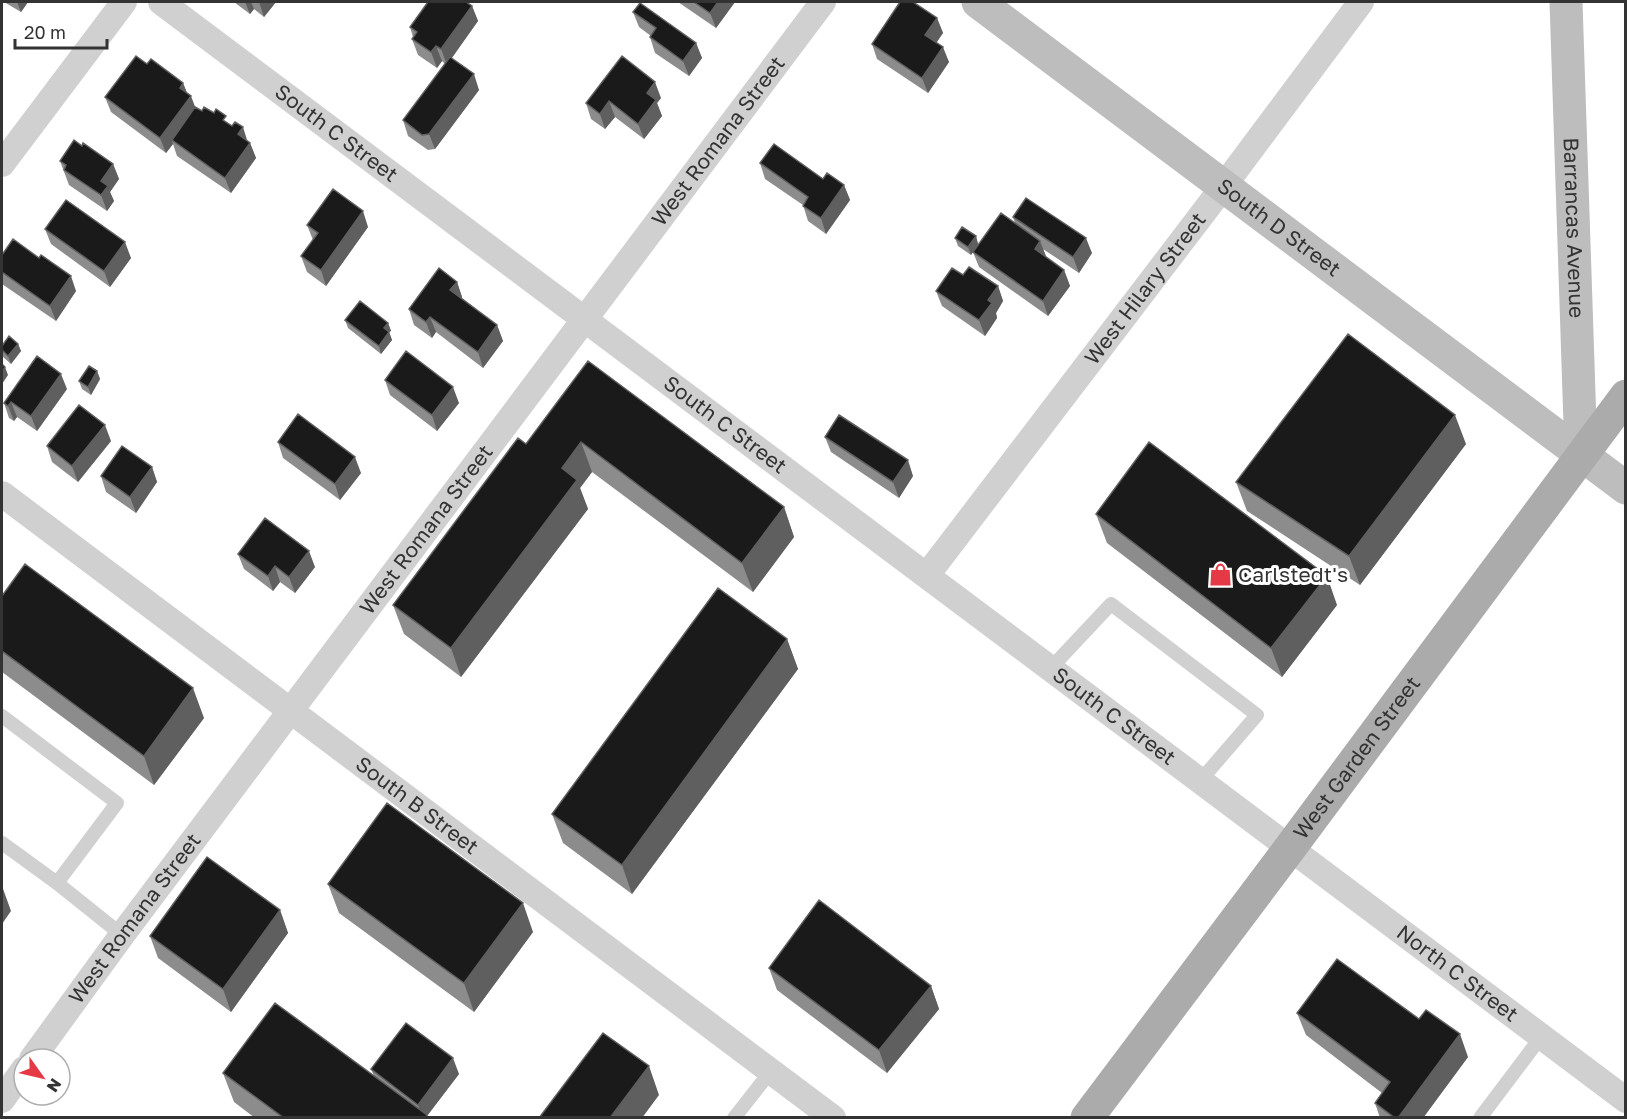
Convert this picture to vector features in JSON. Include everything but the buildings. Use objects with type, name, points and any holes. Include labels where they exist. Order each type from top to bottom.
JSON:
[{"type":"main road","name":"West Garden Street","points":[[1087,1118],[1626,396]]},
{"type":"street","points":[[2,165],[124,2]]},
{"type":"street","name":"South C Street","points":[[162,2],[1290,848]]},
{"type":"street","name":"West Romana Street","points":[[41,1047],[290,710],[823,2]]},
{"type":"street","name":"South D Street","points":[[978,2],[1626,488]]},
{"type":"street","name":"West Hilary Street","points":[[927,575],[1361,2]]},
{"type":"street","name":"Barrancas Avenue","points":[[1566,2],[1581,454]]},
{"type":"street","name":"South B Street","points":[[2,494],[833,1118]]},
{"type":"street","name":"North C Street","points":[[1290,848],[1626,1100]]},
{"type":"street","points":[[2,1100],[12,1086]]},
{"type":"lane","points":[[1050,669],[1111,604],[1257,715],[1200,781]]},
{"type":"lane","points":[[2,716],[117,802],[57,883]]},
{"type":"lane","points":[[2,843],[122,935]]},
{"type":"lane","points":[[1480,1118],[1541,1037]]},
{"type":"lane","points":[[734,1118],[771,1071]]},
{"type":"place","name":"Carlstedt's","points":[[1220,575]]}]
